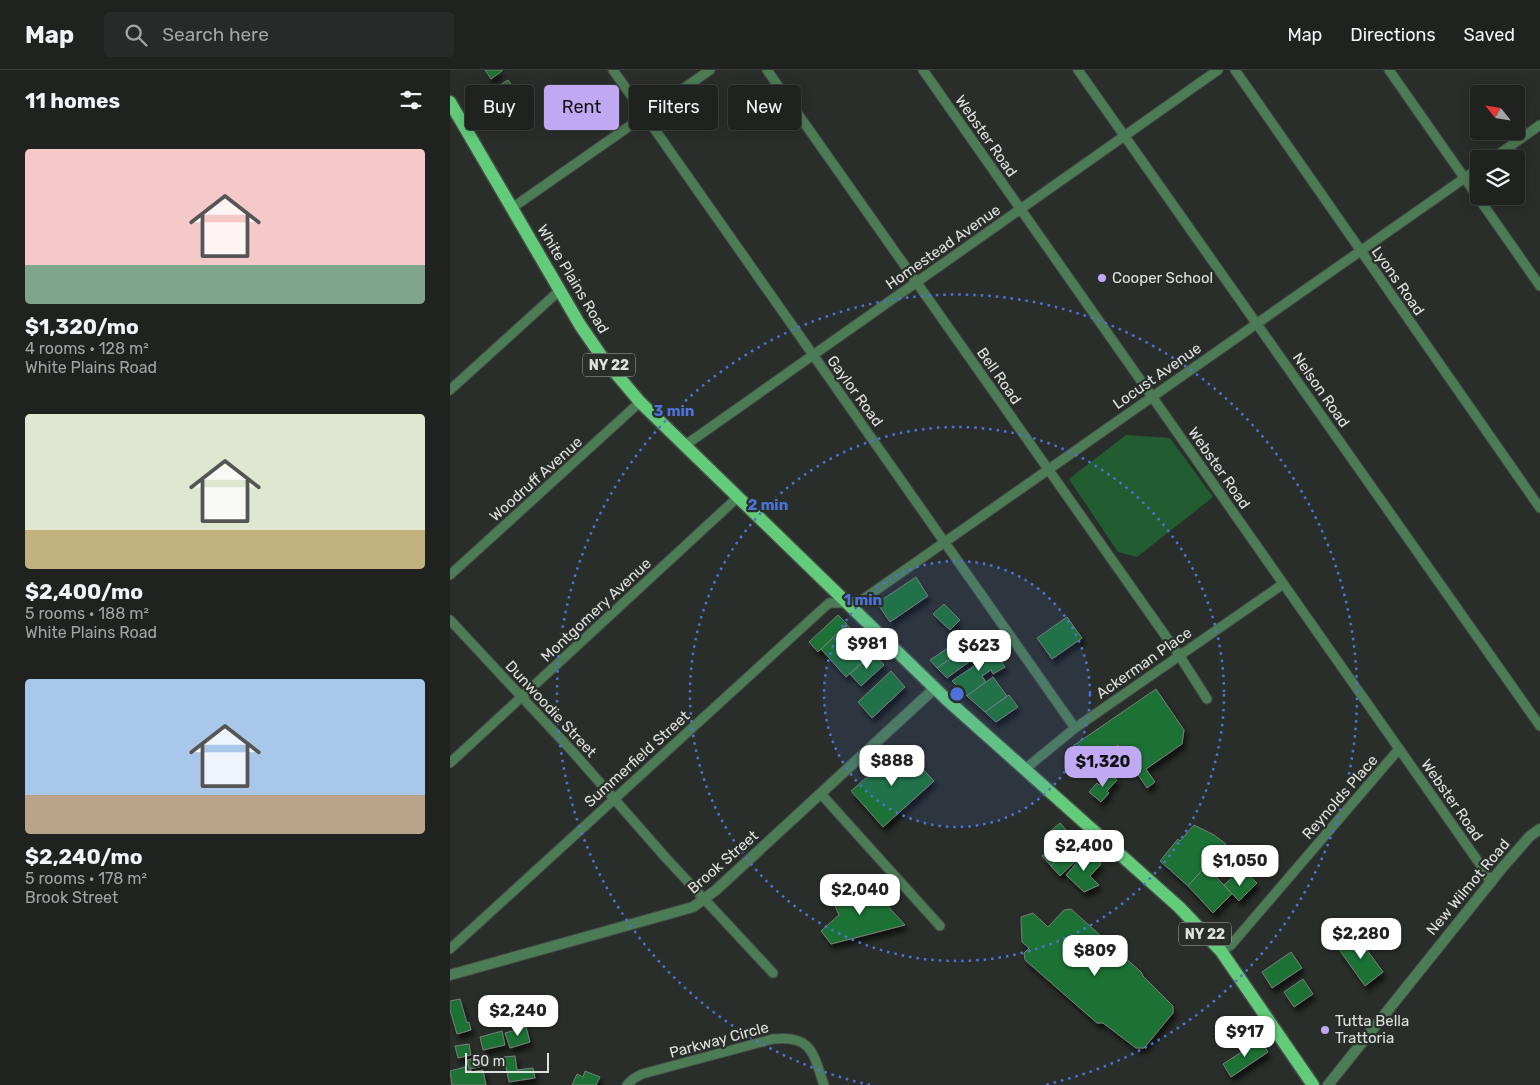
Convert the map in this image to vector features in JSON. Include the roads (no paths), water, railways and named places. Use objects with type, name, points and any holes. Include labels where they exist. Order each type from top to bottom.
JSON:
[{"type":"main road","name":"White Plains Road","points":[[451,106],[559,291],[602,357],[640,402],[935,688],[1179,907],[1221,952],[1313,1085]]},
{"type":"street","name":"Gaylor Road","points":[[613,70],[629,93]]},
{"type":"street","points":[[689,85],[710,70]]},
{"type":"street","name":"Bell Road","points":[[768,70],[1047,470],[1179,655],[1207,699]]},
{"type":"street","name":"Webster Road","points":[[923,70],[1400,749],[1482,867],[1491,883]]},
{"type":"street","name":"Nelson Road","points":[[1078,70],[1540,726]]},
{"type":"street","name":"Homestead Avenue","points":[[684,446],[1218,70]]},
{"type":"street","name":"Lyons Road","points":[[1234,70],[1540,508]]},
{"type":"street","points":[[1389,70],[1540,286]]},
{"type":"street","points":[[1505,150],[1540,125]]},
{"type":"street","points":[[512,208],[629,127]]},
{"type":"street","name":"Gaylor Road","points":[[655,130],[812,356],[946,541],[1075,728]]},
{"type":"street","name":"Locust Avenue","points":[[848,603],[862,600],[1470,174]]},
{"type":"street","points":[[450,390],[559,291]]},
{"type":"street","name":"Woodruff Avenue","points":[[450,575],[640,402]]},
{"type":"street","name":"Montgomery Avenue","points":[[450,763],[738,498]]},
{"type":"street","name":"Ackerman Place","points":[[1025,769],[1075,728],[1283,584]]},
{"type":"street","name":"Summerfield Street","points":[[450,949],[829,603],[848,603]]},
{"type":"street","name":"Dunwoodie Street","points":[[450,620],[773,973]]},
{"type":"street","name":"Brook Street","points":[[450,975],[682,911],[705,899],[935,688]]},
{"type":"street","name":"Reynolds Place","points":[[1221,952],[1237,938],[1400,749]]},
{"type":"street","points":[[821,794],[940,926]]},
{"type":"street","name":"New Wilmot Road","points":[[1328,1085],[1510,858],[1539,832]]},
{"type":"street","name":"Parkway Circle","points":[[628,1085],[633,1079],[642,1074],[774,1039],[785,1038],[796,1039],[808,1046],[813,1053],[824,1085]]},
{"type":"place","name":"Cooper School","points":[[1102,278]]},
{"type":"place","name":"Tutta Bella Trattoria","points":[[1325,1030]]}]
